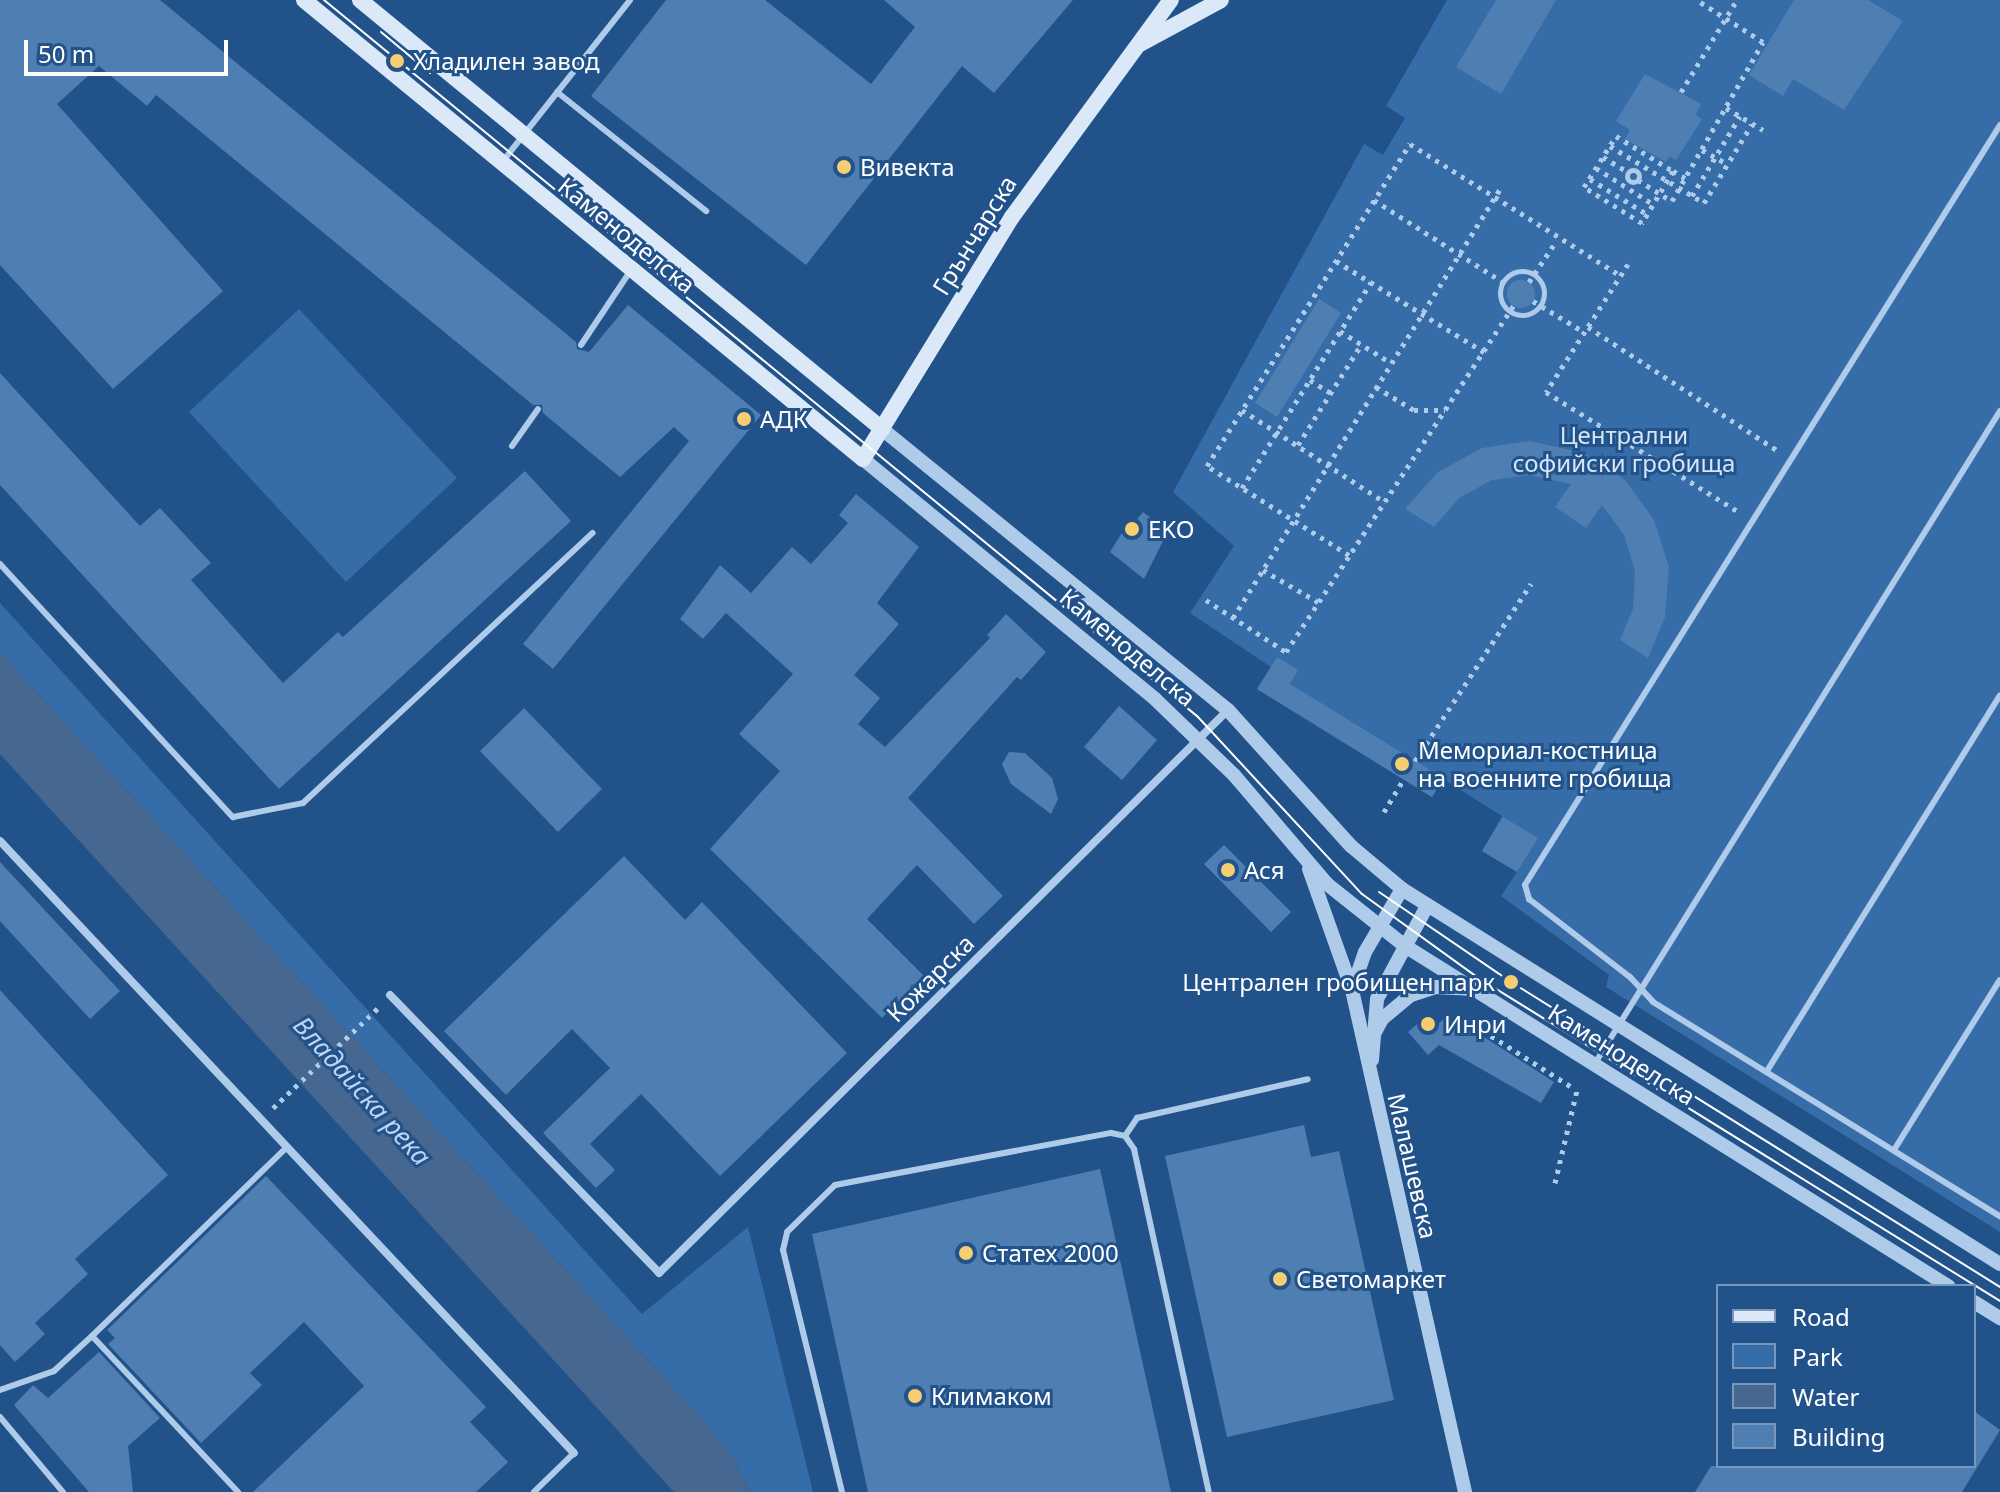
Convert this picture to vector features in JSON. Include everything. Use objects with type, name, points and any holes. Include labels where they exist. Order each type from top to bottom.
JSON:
[{"type":"main road","name":"Каменоделска","points":[[304,0],[863,459]]},
{"type":"main road","name":"Каменоделска","points":[[360,0],[882,429]]},
{"type":"main road","name":"Грънчарска","points":[[863,459],[1012,217],[1171,0]]},
{"type":"main road","points":[[1138,45],[1221,0]]},
{"type":"street","name":"Каменоделска","points":[[882,429],[1228,710],[1351,846],[1402,889],[2000,1264]]},
{"type":"street","name":"Каменоделска","points":[[863,459],[1199,739],[1304,858],[1405,946],[1945,1284]]},
{"type":"street","name":"Кожарска","points":[[390,995],[659,1273],[1228,710]]},
{"type":"street","points":[[0,841],[574,1453]]},
{"type":"street","name":"Малашевска","points":[[1304,858],[1352,990],[1465,1492]]},
{"type":"street","points":[[1352,990],[1402,889]]},
{"type":"street","name":"Малашевска","points":[[1372,1084],[1372,1038],[1377,999],[1427,906]]},
{"type":"street","points":[[1372,1038],[1382,1019],[1411,995],[1435,987],[1473,990]]},
{"type":"street","points":[[1976,1303],[2000,1318]]},
{"type":"lane","points":[[501,163],[630,0]]},
{"type":"lane","points":[[557,92],[706,211]]},
{"type":"lane","points":[[2000,125],[1789,458],[1525,885],[1529,899],[1641,989],[2000,1216]]},
{"type":"lane","points":[[581,345],[631,270]]},
{"type":"lane","points":[[512,446],[538,409]]},
{"type":"lane","points":[[1594,1065],[2000,411]]},
{"type":"lane","points":[[0,564],[233,817],[303,803],[593,533]]},
{"type":"lane","points":[[1767,1071],[2000,695]]},
{"type":"lane","points":[[1894,1150],[2000,980]]},
{"type":"lane","points":[[1125,1136],[1137,1118],[1308,1079]]},
{"type":"lane","points":[[842,1492],[783,1250],[787,1232],[835,1185],[1111,1133],[1125,1136],[1134,1149],[1209,1492]]},
{"type":"lane","points":[[0,1390],[54,1371],[286,1148]]},
{"type":"lane","points":[[92,1336],[238,1492]]},
{"type":"lane","points":[[0,1417],[63,1492]]},
{"type":"lane","points":[[534,1492],[574,1453]]},
{"type":"path","points":[[1638,180],[1672,201],[1763,42],[1697,0]]},
{"type":"path","points":[[1681,92],[1737,0]]},
{"type":"path","points":[[1726,108],[1763,130]]},
{"type":"path","points":[[1692,196],[1740,116]]},
{"type":"path","points":[[1610,146],[1638,167],[1704,203],[1752,124]]},
{"type":"path","points":[[1673,171],[1642,223],[1584,187],[1616,136],[1685,178]]},
{"type":"path","points":[[1349,555],[1207,466],[1410,144],[1557,240],[1621,276]]},
{"type":"path","points":[[1702,150],[1727,164]]},
{"type":"path","points":[[1638,180],[1638,167],[1645,152]]},
{"type":"path","points":[[1603,157],[1628,172]]},
{"type":"path","points":[[1628,172],[1638,167]]},
{"type":"path","points":[[1596,168],[1629,185],[1653,204]]},
{"type":"path","points":[[1628,172],[1629,185]]},
{"type":"path","points":[[1590,179],[1647,214]]},
{"type":"path","points":[[1615,207],[1629,185],[1638,180]]},
{"type":"path","points":[[1233,618],[1502,186]]},
{"type":"path","points":[[1374,200],[1506,284]]},
{"type":"path","points":[[1529,282],[1557,240]]},
{"type":"path","points":[[1336,261],[1484,352]]},
{"type":"path","points":[[1628,264],[1546,392],[1751,519]]},
{"type":"path","points":[[1512,274],[1535,275],[1542,284],[1541,305],[1532,313],[1512,309],[1503,303],[1506,284],[1512,274]]},
{"type":"path","points":[[1242,488],[1371,282]]},
{"type":"path","points":[[1533,301],[1586,330],[1789,458]]},
{"type":"path","points":[[1206,600],[1286,652],[1512,309]]},
{"type":"path","points":[[1340,331],[1391,363]]},
{"type":"path","points":[[1298,445],[1361,345]]},
{"type":"path","points":[[1310,380],[1331,393]]},
{"type":"path","points":[[1376,387],[1414,410],[1445,410]]},
{"type":"path","points":[[1242,410],[1385,502]]},
{"type":"path","points":[[1263,570],[1318,602]]},
{"type":"path","points":[[1415,761],[1531,584]]},
{"type":"path","points":[[1384,812],[1404,779]]},
{"type":"path","points":[[275,1107],[390,995]]},
{"type":"path","points":[[1474,1025],[1570,1086]]},
{"type":"path","points":[[1555,1183],[1577,1090]]},
{"type":"green space","name":"Централни софийски гробища","points":[[1447,0],[2000,0],[2000,1232],[1606,987],[1609,975],[1501,896],[1517,872],[1482,851],[1502,816],[1443,779],[1432,797],[1257,689],[1271,667],[1190,613],[1234,546],[1173,492],[1364,144],[1383,155],[1405,118],[1386,106]]},
{"type":"green space","points":[[299,309],[457,478],[346,582],[189,412]]},
{"type":"green space","points":[[0,603],[642,1314],[748,1227],[813,1492],[750,1492],[734,1459],[702,1419],[0,652]]},
{"type":"water","name":"Владайска река","points":[[0,652],[702,1419],[734,1459],[750,1492],[674,1492],[0,754]]},
{"type":"building","points":[[0,0],[160,0],[576,342],[577,349],[589,352],[628,305],[761,415],[553,669],[523,644],[689,441],[674,427],[620,477],[543,413],[542,405],[533,405],[156,95],[147,106],[99,66],[57,104],[223,291],[113,389],[0,265]]},
{"type":"building","points":[[666,0],[765,0],[871,84],[915,27],[884,0],[1073,0],[994,93],[962,66],[806,265],[591,96]]},
{"type":"building","points":[[1496,0],[1556,0],[1501,94],[1456,67]]},
{"type":"building","points":[[1794,0],[1868,0],[1903,21],[1844,110],[1793,79],[1783,96],[1749,75]]},
{"type":"building","points":[[1645,74],[1701,104],[1696,115],[1702,119],[1676,160],[1670,156],[1666,162],[1625,139],[1630,130],[1616,121]]},
{"type":"building","points":[[1521,280],[1531,284],[1535,294],[1531,304],[1521,308],[1511,304],[1507,294],[1511,284]]},
{"type":"building","points":[[1319,299],[1341,313],[1277,417],[1255,403]]},
{"type":"building","points":[[0,373],[140,526],[160,508],[211,563],[191,580],[283,683],[338,632],[343,637],[525,471],[571,521],[279,789],[0,485]]},
{"type":"building","points":[[1530,441],[1584,453],[1625,480],[1654,520],[1669,567],[1665,617],[1648,658],[1620,640],[1633,609],[1635,571],[1624,535],[1602,505],[1586,528],[1555,507],[1571,484],[1529,475],[1492,480],[1459,498],[1434,527],[1405,509],[1438,472],[1482,448]]},
{"type":"building","points":[[856,494],[919,547],[877,603],[899,624],[854,675],[880,698],[858,724],[885,747],[990,638],[987,635],[1006,614],[1046,652],[1021,680],[1017,677],[908,798],[1003,896],[974,924],[917,865],[867,919],[924,976],[882,1018],[710,849],[780,771],[739,734],[793,674],[726,613],[703,639],[680,619],[720,565],[751,593],[792,547],[811,564],[848,523],[839,515]]},
{"type":"building","points":[[1143,512],[1168,531],[1144,579],[1110,552],[1130,520],[1134,523]]},
{"type":"building","points":[[1277,657],[1298,670],[1290,684],[1443,778],[1432,797],[1257,689]]},
{"type":"building","points":[[1119,706],[1157,740],[1122,780],[1084,747]]},
{"type":"building","points":[[524,708],[602,789],[558,832],[480,751]]},
{"type":"building","points":[[1009,752],[1025,753],[1052,778],[1058,799],[1051,814],[1011,784],[1002,764]]},
{"type":"building","points":[[1503,817],[1538,838],[1517,872],[1482,851]]},
{"type":"building","points":[[1224,845],[1291,912],[1271,932],[1204,864]]},
{"type":"building","points":[[624,856],[685,920],[702,902],[847,1053],[720,1176],[641,1094],[590,1144],[615,1170],[596,1188],[543,1133],[610,1068],[572,1029],[506,1095],[444,1031]]},
{"type":"building","points":[[0,862],[120,991],[90,1019],[0,921]]},
{"type":"building","points":[[0,990],[168,1175],[75,1259],[88,1274],[35,1323],[45,1334],[15,1362],[0,1345]]},
{"type":"building","points":[[1429,1014],[1438,1024],[1445,1018],[1460,1035],[1465,1025],[1554,1082],[1541,1103],[1439,1045],[1428,1055],[1408,1032]]},
{"type":"building","name":"Светомаркет","points":[[1304,1125],[1311,1157],[1339,1151],[1394,1400],[1227,1437],[1165,1156]]},
{"type":"building","points":[[1100,1169],[1171,1492],[868,1492],[812,1234]]},
{"type":"building","points":[[266,1176],[486,1407],[470,1422],[508,1462],[476,1492],[253,1492],[364,1386],[304,1322],[250,1373],[262,1385],[201,1443],[108,1344],[115,1338],[107,1330]]},
{"type":"building","points":[[99,1352],[160,1418],[128,1446],[133,1492],[89,1492],[14,1405],[33,1385],[48,1398]]},
{"type":"building","points":[[1976,1412],[2000,1430],[1962,1492],[1695,1492],[1711,1466],[1976,1468]]},
{"type":"tram line","points":[[324,0],[1198,717],[1362,894],[1480,979],[1973,1284]]},
{"type":"tram line","points":[[381,32],[430,73]]},
{"type":"tram line","points":[[1379,892],[1511,982],[2000,1287]]},
{"type":"tram line","points":[[1976,1286],[2000,1301]]},
{"type":"place","name":"Хладилен завод","points":[[397,61]]},
{"type":"place","name":"Вивекта","points":[[844,167]]},
{"type":"place","name":"АДК","points":[[744,419]]},
{"type":"place","name":"EKO","points":[[1132,529]]},
{"type":"place","name":"Мемориал-костница на военните гробища","points":[[1402,764]]},
{"type":"place","name":"Ася","points":[[1228,870]]},
{"type":"place","name":"Централен гробищен парк","points":[[1511,982]]},
{"type":"place","name":"Инри","points":[[1428,1024]]},
{"type":"place","name":"Статех 2000","points":[[966,1253]]},
{"type":"place","name":"Светомаркет","points":[[1280,1279]]},
{"type":"place","name":"Климаком","points":[[915,1396]]}]
